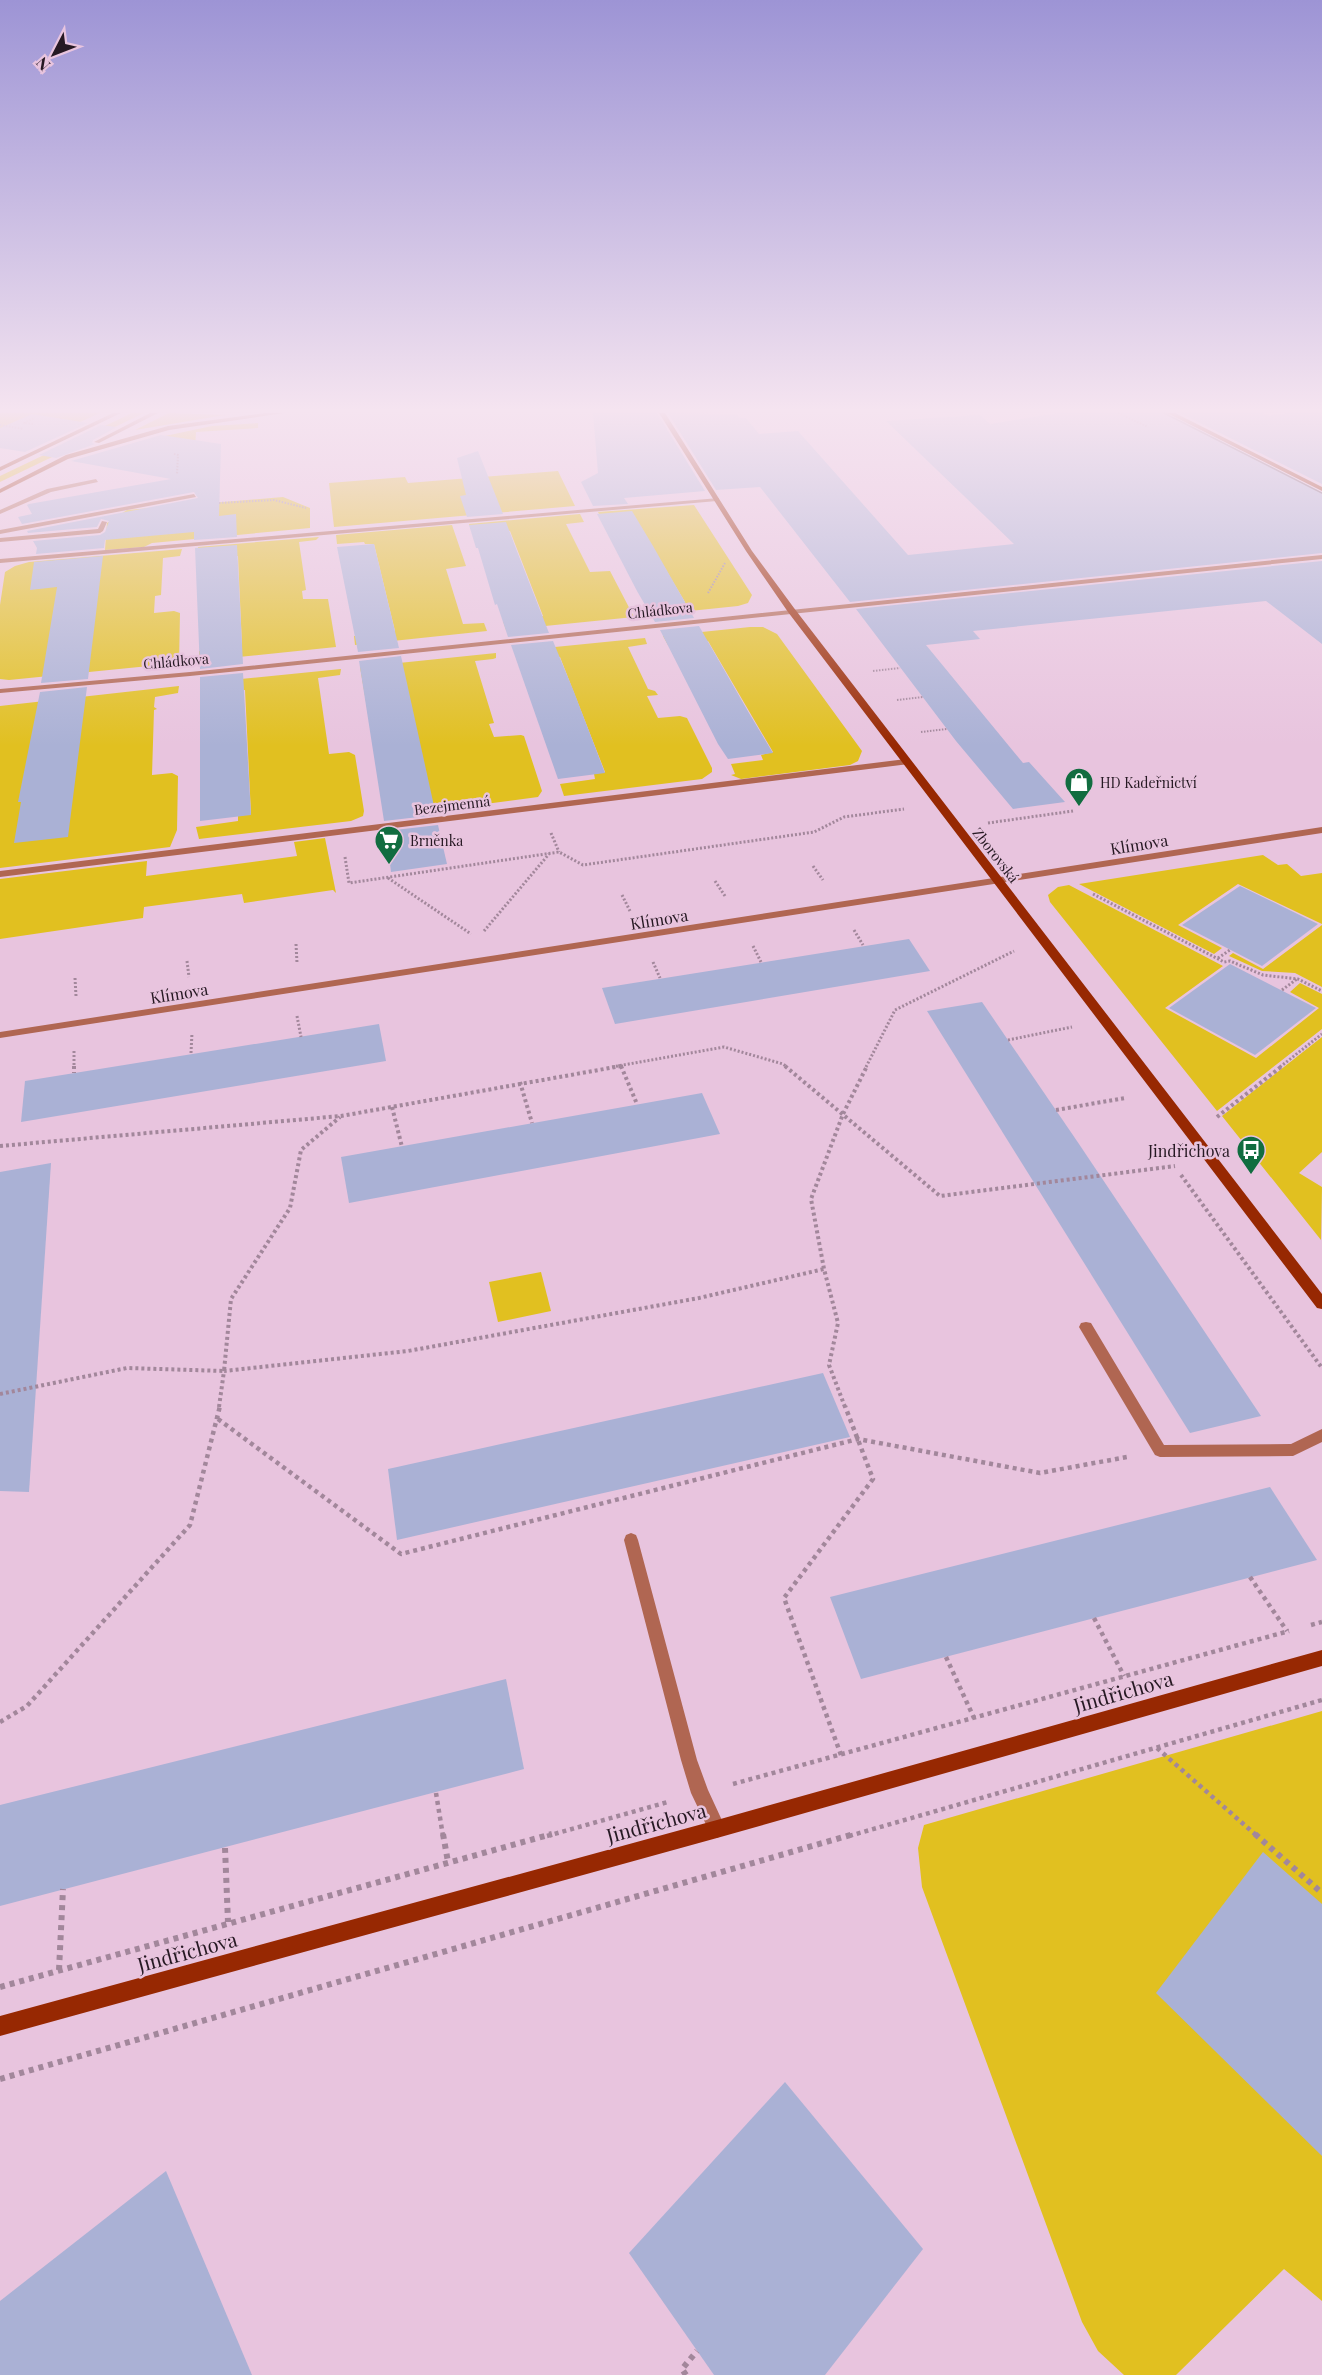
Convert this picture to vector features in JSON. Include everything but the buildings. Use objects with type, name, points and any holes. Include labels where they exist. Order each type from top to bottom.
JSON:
[{"type":"street","points":[[0,532],[44,524]]},
{"type":"street","points":[[0,540],[100,531],[103,524]]},
{"type":"street","points":[[0,561],[424,524]]},
{"type":"street","name":"Zborovská","points":[[734,524],[791,610],[1322,1304]]},
{"type":"street","name":"Chládkova","points":[[0,691],[190,674],[791,610],[1322,557]]},
{"type":"street","name":"Bezejmenná","points":[[0,874],[906,762]]},
{"type":"street","name":"Klímova","points":[[0,1035],[1000,882],[1322,830]]},
{"type":"street","points":[[1086,1327],[1160,1451],[1293,1450],[1322,1435]]},
{"type":"street","points":[[631,1540],[700,1793],[717,1829]]},
{"type":"street","name":"Jindřichova","points":[[0,2026],[717,1829],[1322,1658]]},
{"type":"path","points":[[323,524],[327,532]]},
{"type":"path","points":[[703,602],[728,557]]},
{"type":"path","points":[[863,672],[900,668]]},
{"type":"path","points":[[887,701],[923,697]]},
{"type":"path","points":[[913,733],[947,729]]},
{"type":"path","points":[[551,831],[559,852],[583,865],[814,832],[844,817],[904,809]]},
{"type":"path","points":[[985,823],[1073,812]]},
{"type":"path","points":[[344,850],[349,883],[559,852]]},
{"type":"path","points":[[387,877],[478,939],[550,854]]},
{"type":"path","points":[[813,866],[823,880]]},
{"type":"path","points":[[716,881],[724,894]]},
{"type":"path","points":[[1090,892],[1224,962],[1230,961],[1263,975],[1298,979],[1322,991]]},
{"type":"path","points":[[622,895],[629,910]]},
{"type":"path","points":[[853,928],[863,945]]},
{"type":"path","points":[[296,944],[297,958]]},
{"type":"path","points":[[753,945],[761,962]]},
{"type":"path","points":[[1217,958],[1230,950]]},
{"type":"path","points":[[841,1755],[784,1598],[873,1479],[829,1365],[838,1323],[824,1269],[812,1199],[843,1114],[895,1010],[1014,951],[1021,959]]},
{"type":"path","points":[[652,960],[660,978]]},
{"type":"path","points":[[187,961],[189,975]]},
{"type":"path","points":[[75,978],[76,1006]]},
{"type":"path","points":[[1282,990],[1298,979]]},
{"type":"path","points":[[297,1016],[301,1037]]},
{"type":"path","points":[[1066,1019],[1079,1036]]},
{"type":"path","points":[[1008,1040],[1072,1028]]},
{"type":"path","points":[[191,1053],[192,1032]]},
{"type":"path","points":[[1216,1117],[1322,1034]]},
{"type":"path","points":[[74,1041],[74,1073]]},
{"type":"path","points":[[0,1146],[341,1116],[724,1047],[783,1064],[940,1196],[1175,1166]]},
{"type":"path","points":[[621,1065],[637,1104]]},
{"type":"path","points":[[520,1082],[532,1123]]},
{"type":"path","points":[[1056,1110],[1125,1098],[1119,1090]]},
{"type":"path","points":[[392,1107],[402,1147]]},
{"type":"path","points":[[0,1722],[27,1706],[190,1525],[218,1419],[231,1299],[290,1208],[301,1150],[341,1116]]},
{"type":"path","points":[[1168,1156],[1322,1368]]},
{"type":"path","points":[[0,1394],[127,1368],[224,1371],[408,1352],[699,1298],[824,1269]]},
{"type":"path","points":[[218,1419],[401,1554],[858,1439],[1040,1473],[1160,1451]]},
{"type":"path","points":[[1250,1577],[1287,1631]]},
{"type":"path","points":[[1094,1618],[1124,1676]]},
{"type":"path","points":[[1305,1626],[1322,1622]]},
{"type":"path","points":[[0,1987],[228,1922],[1296,1629]]},
{"type":"path","points":[[946,1657],[974,1718]]},
{"type":"path","points":[[0,2079],[1322,1700]]},
{"type":"path","points":[[1157,1748],[1322,1893]]},
{"type":"path","points":[[436,1793],[448,1862]]},
{"type":"path","points":[[225,1848],[228,1922]]},
{"type":"path","points":[[59,1970],[63,1889]]},
{"type":"path","points":[[686,2375],[682,2369],[697,2351]]},
{"type":"shaded area","points":[[107,524],[310,524],[310,528],[152,543],[144,547],[105,550]]},
{"type":"shaded area","points":[[334,524],[370,524],[334,527]]},
{"type":"shaded area","points":[[469,524],[567,524],[590,572],[610,571],[634,617],[506,630],[503,621],[543,616],[510,531],[472,532]]},
{"type":"shaded area","points":[[639,524],[706,524],[752,595],[748,603],[738,606],[651,615],[685,602]]},
{"type":"shaded area","points":[[452,525],[466,566],[446,569],[463,624],[484,623],[487,631],[355,645],[354,636],[395,631],[374,544],[364,542],[337,544],[336,535]]},
{"type":"shaded area","points":[[319,537],[316,540],[299,542],[306,590],[302,591],[303,599],[328,599],[336,647],[199,661],[199,651],[242,646],[238,556],[198,556],[198,547]]},
{"type":"shaded area","points":[[182,549],[180,556],[163,558],[161,595],[155,596],[154,613],[174,611],[180,613],[179,663],[0,679],[0,605],[5,572],[29,562]]},
{"type":"shaded area","points":[[763,627],[777,634],[862,751],[858,761],[850,765],[741,779],[731,775],[735,774],[731,764],[763,760],[761,755],[773,752],[708,641],[668,645],[663,636]]},
{"type":"shaded area","points":[[645,638],[647,644],[628,647],[648,689],[655,691],[658,695],[647,696],[658,718],[680,716],[687,718],[712,772],[702,779],[564,796],[560,784],[595,779],[594,774],[605,772],[560,657],[518,661],[515,651]]},
{"type":"shaded area","points":[[496,653],[496,658],[475,661],[494,723],[489,724],[494,737],[524,736],[542,791],[538,797],[386,817],[360,667]]},
{"type":"shaded area","points":[[341,669],[340,675],[318,678],[329,754],[349,752],[355,755],[363,816],[351,821],[199,839],[196,827],[238,821],[238,816],[251,814],[245,690],[200,694],[200,683]]},
{"type":"shaded area","points":[[179,686],[178,693],[155,697],[154,707],[157,709],[154,710],[152,775],[172,773],[178,776],[177,830],[170,847],[0,868],[0,706]]},
{"type":"shaded area","points":[[325,838],[336,893],[333,890],[244,903],[242,894],[144,907],[143,918],[0,939],[0,879],[147,861],[146,876],[297,856],[294,842]]},
{"type":"shaded area","points":[[1263,855],[1278,865],[1287,864],[1301,876],[1322,873],[1322,924],[1238,884],[1178,925],[1222,948],[1214,954],[1079,884]]},
{"type":"shaded area","points":[[1069,885],[1223,966],[1165,1008],[1256,1058],[1319,1008],[1290,992],[1300,983],[1322,994],[1322,1029],[1217,1111],[1050,902],[1048,895],[1058,887]]},
{"type":"shaded area","points":[[1322,925],[1322,987],[1295,973],[1262,971],[1229,956],[1233,953],[1263,969]]},
{"type":"shaded area","points":[[1322,1037],[1322,1152],[1299,1173],[1322,1187],[1321,1240],[1222,1116]]},
{"type":"shaded area","points":[[541,1272],[551,1311],[498,1322],[489,1282]]},
{"type":"shaded area","points":[[1322,1711],[1322,2301],[1284,2269],[1176,2375],[1124,2375],[1098,2351],[1082,2322],[922,1887],[918,1848],[924,1825]]},
{"type":"place","name":"HD Kadeřnictví","points":[[1079,808]]},
{"type":"place","name":"Brněnka","points":[[389,866]]},
{"type":"place","name":"Jindřichova","points":[[1251,1176]]}]
